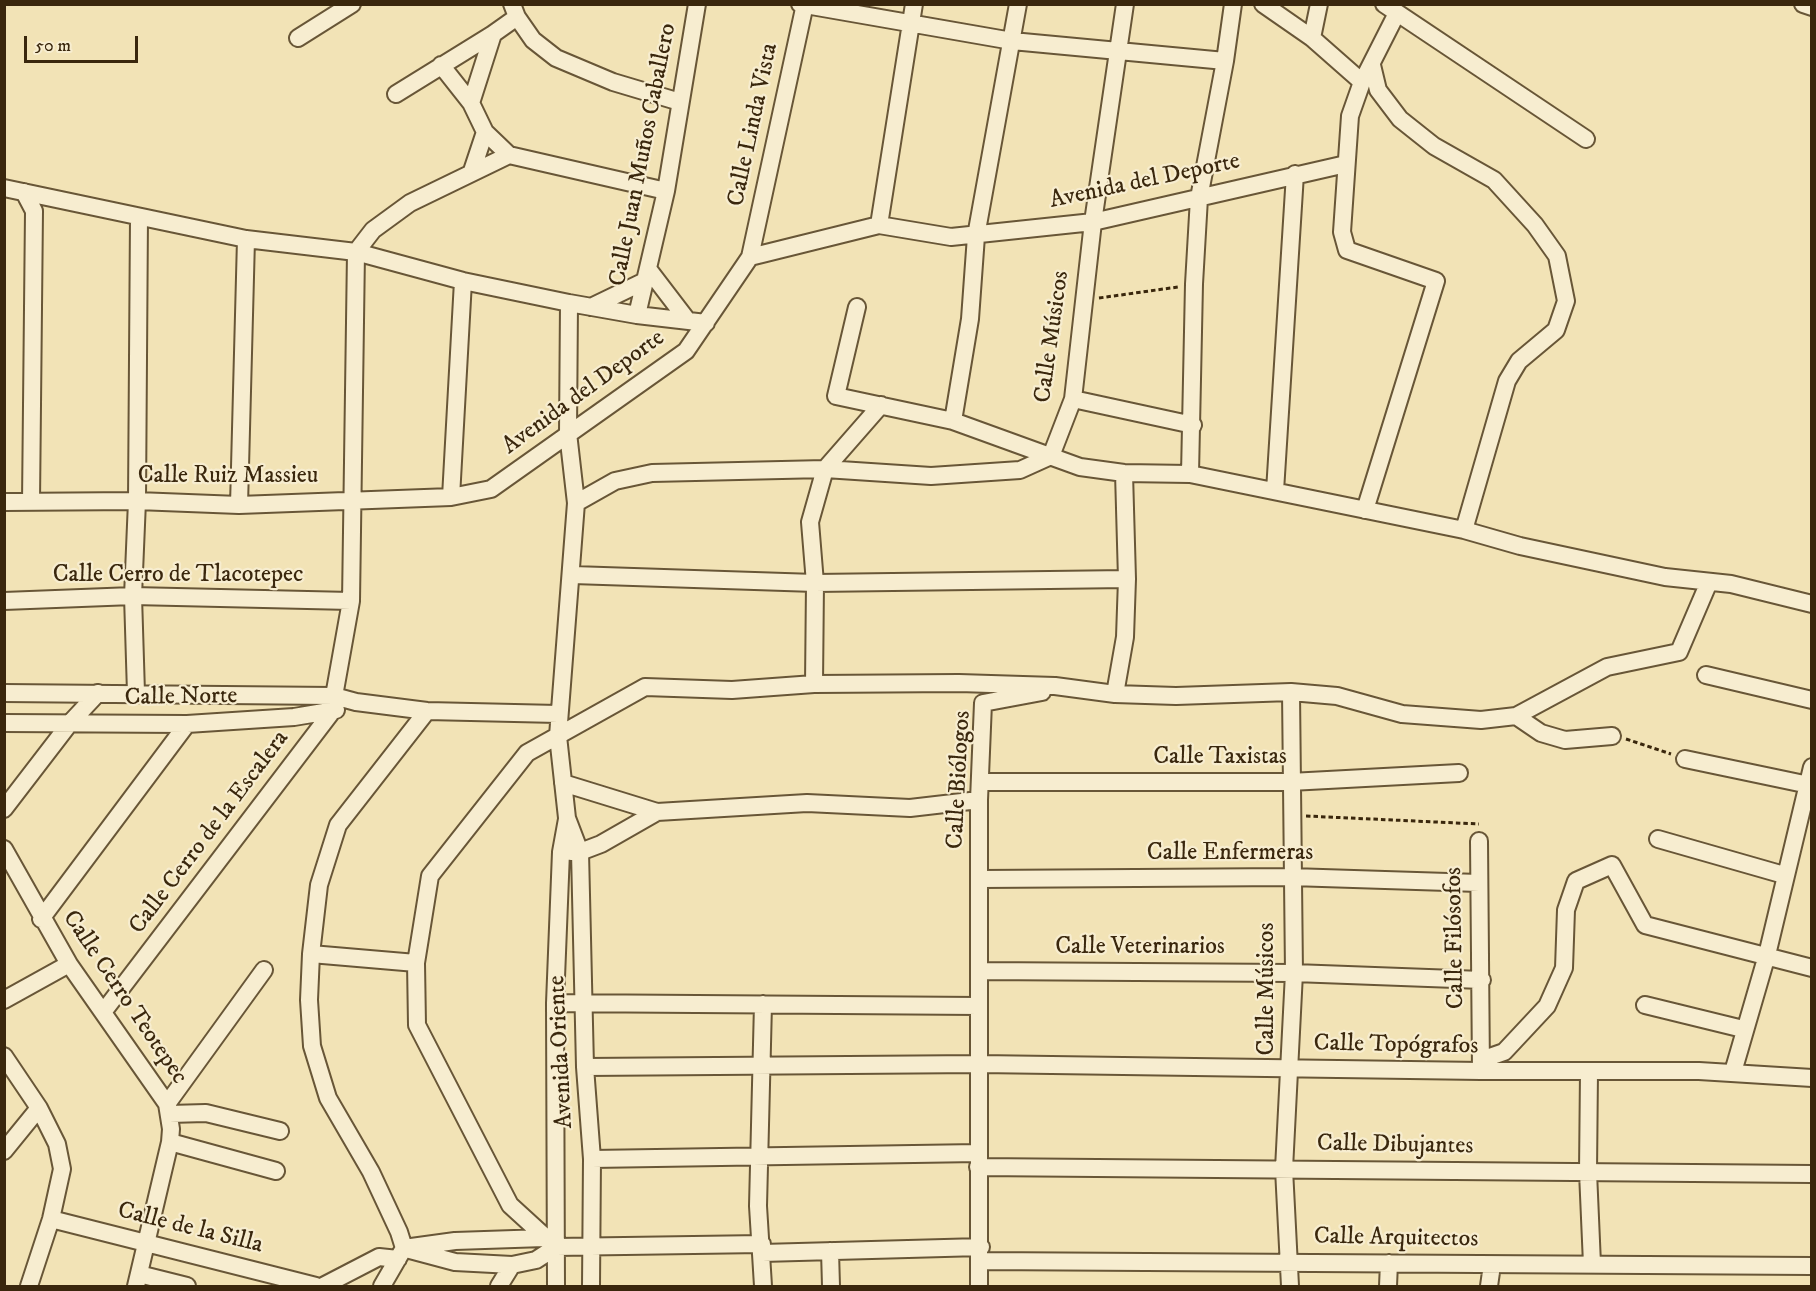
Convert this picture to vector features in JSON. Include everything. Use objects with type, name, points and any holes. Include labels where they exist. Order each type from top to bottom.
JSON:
[{"type":"street","points":[[298,38],[352,4]]},
{"type":"street","name":"Calle Juan Muños Caballero","points":[[637,315],[666,191],[697,4]]},
{"type":"street","points":[[800,4],[1012,41],[1225,61]]},
{"type":"street","points":[[750,257],[879,225],[914,4]]},
{"type":"street","points":[[953,421],[970,319],[978,228],[1018,4]]},
{"type":"street","name":"Calle Músicos","points":[[1051,456],[1073,399],[1093,222],[1125,4]]},
{"type":"street","points":[[1190,474],[1193,425],[1194,284],[1199,198],[1225,61],[1233,4]]},
{"type":"street","points":[[1263,4],[1312,38],[1362,82]]},
{"type":"street","points":[[1312,38],[1319,4]]},
{"type":"street","points":[[1803,4],[1812,7]]},
{"type":"street","name":"Calle Linda Vista","points":[[750,257],[805,5]]},
{"type":"street","points":[[1365,510],[1436,281],[1347,250],[1342,232],[1350,116],[1362,82],[1372,65],[1390,10],[1586,139]]},
{"type":"street","points":[[396,94],[492,34],[514,11],[533,40],[556,58],[613,82],[680,102]]},
{"type":"street","points":[[471,103],[492,34]]},
{"type":"street","points":[[441,65],[471,103],[485,132],[509,155],[666,191]]},
{"type":"street","points":[[1372,65],[1378,90],[1400,118],[1434,146],[1494,180],[1535,225],[1557,256],[1566,301],[1556,330],[1520,361],[1507,381],[1464,530]]},
{"type":"street","points":[[472,171],[485,132]]},
{"type":"street","points":[[332,704],[351,601],[356,252],[374,230],[410,203],[509,155]]},
{"type":"street","name":"Avenida del Deporte","points":[[879,225],[951,237],[978,228],[1093,222],[1346,164]]},
{"type":"street","points":[[1275,491],[1295,174]]},
{"type":"street","points":[[4,188],[246,239],[356,252],[463,281],[569,303],[637,315],[706,323]]},
{"type":"street","points":[[24,192],[34,212],[31,502]]},
{"type":"street","points":[[136,693],[133,596],[137,501],[139,218]]},
{"type":"street","points":[[239,505],[246,239]]},
{"type":"street","name":"Avenida del Deporte","points":[[451,497],[491,489],[686,351],[750,257]]},
{"type":"street","points":[[591,307],[648,275],[688,321]]},
{"type":"street","points":[[451,497],[463,281]]},
{"type":"street","name":"Avenida Oriente","points":[[569,303],[568,433],[576,504],[573,575],[558,714],[558,735],[567,818],[580,852],[585,1067],[592,1159],[591,1287]]},
{"type":"street","points":[[857,307],[836,396],[953,421],[1080,467],[1124,473],[1190,474],[1464,530],[1520,546],[1631,570],[1731,584],[1812,604]]},
{"type":"street","points":[[1073,399],[1193,425]]},
{"type":"street","points":[[814,684],[815,583],[810,522],[825,469],[881,405]]},
{"type":"street","points":[[576,504],[615,481],[652,473],[825,469],[931,476],[1020,470],[1051,456]]},
{"type":"street","points":[[1115,694],[1125,638],[1127,579],[1124,473]]},
{"type":"street","name":"Calle Ruiz Massieu","points":[[4,502],[137,501],[239,505],[451,497]]},
{"type":"street","points":[[573,575],[815,583],[1127,579]]},
{"type":"street","points":[[1612,736],[1565,740],[1540,733],[1516,716],[1607,667],[1679,652],[1709,582]]},
{"type":"street","name":"Calle Cerro de Tlacotepec","points":[[4,601],[133,596],[351,601]]},
{"type":"street","points":[[1706,675],[1812,700]]},
{"type":"street","points":[[401,1253],[455,1262],[512,1265],[536,1260],[550,1242],[510,1205],[417,1025],[416,963],[430,876],[527,753],[645,687],[732,690],[814,684],[959,683],[1055,686]]},
{"type":"street","name":"Calle Biólogos","points":[[979,1287],[981,879],[979,800],[983,703],[1037,694],[1055,686],[1115,694],[1176,696],[1291,692],[1337,696],[1402,714],[1481,720],[1516,716]]},
{"type":"street","name":"Calle Músicos","points":[[1290,1287],[1291,1262],[1284,1169],[1291,1068],[1294,973],[1291,877],[1291,692]]},
{"type":"street","name":"Calle Norte","points":[[4,693],[136,693],[332,704]]},
{"type":"street","points":[[4,809],[70,723],[98,693]]},
{"type":"street","name":"Calle Norte","points":[[4,723],[187,724],[356,702],[427,711],[558,714]]},
{"type":"street","name":"Calle Cerro de la Escalera","points":[[104,1011],[332,704]]},
{"type":"street","points":[[386,1280],[401,1253],[399,1232],[371,1172],[328,1098],[312,1046],[309,1000],[311,954],[320,885],[338,825],[427,711]]},
{"type":"street","points":[[41,919],[187,724]]},
{"type":"street","points":[[1685,759],[1809,785]]},
{"type":"street","points":[[1732,1072],[1767,955],[1784,875],[1812,767]]},
{"type":"street","name":"Calle Taxistas","points":[[981,782],[1290,782],[1459,773]]},
{"type":"street","points":[[563,783],[657,812],[807,803],[910,808],[979,800]]},
{"type":"street","points":[[561,852],[580,852],[601,844],[657,812]]},
{"type":"street","name":"Avenida Oriente","points":[[556,1287],[550,1242],[555,1003],[561,852],[567,818]]},
{"type":"street","name":"Calle Filósofos","points":[[1479,832],[1481,1066]]},
{"type":"street","points":[[1658,839],[1784,875]]},
{"type":"street","name":"Calle Cerro Teotepec","points":[[4,849],[41,919],[69,964],[104,1011],[168,1109],[170,1142],[138,1280]]},
{"type":"street","points":[[1481,1066],[1504,1052],[1547,1006],[1564,968],[1566,910],[1576,881],[1612,866],[1645,925],[1812,968]]},
{"type":"street","name":"Calle Enfermeras","points":[[981,879],[1291,877],[1479,883]]},
{"type":"street","points":[[311,954],[416,963]]},
{"type":"street","points":[[4,1000],[69,964]]},
{"type":"street","points":[[264,970],[168,1109],[206,1113],[280,1131]]},
{"type":"street","name":"Calle Veterinarios","points":[[979,971],[1294,973],[1482,980]]},
{"type":"street","points":[[555,1003],[979,1006]]},
{"type":"street","points":[[763,1004],[758,1206],[763,1287]]},
{"type":"street","points":[[1645,1005],[1743,1029]]},
{"type":"street","points":[[4,1056],[39,1108],[57,1144],[62,1169],[51,1219],[29,1284]]},
{"type":"street","name":"Calle Topógrafos","points":[[585,1067],[761,1068],[980,1064],[1291,1068],[1481,1066],[1589,1072],[1732,1072],[1812,1078]]},
{"type":"street","points":[[1589,1072],[1588,1172],[1592,1264]]},
{"type":"street","points":[[4,1151],[39,1108]]},
{"type":"street","points":[[170,1142],[276,1171]]},
{"type":"street","name":"Calle Dibujantes","points":[[592,1159],[760,1156],[1284,1169],[1812,1174]]},
{"type":"street","name":"Calle de la Silla","points":[[51,1219],[278,1281],[316,1287]]},
{"type":"street","name":"Calle Arquitectos","points":[[323,1287],[380,1257],[455,1241],[1291,1262],[1812,1266]]},
{"type":"street","points":[[830,1251],[831,1287]]},
{"type":"street","points":[[1388,1287],[1389,1263]]},
{"type":"street","points":[[499,1287],[512,1265]]},
{"type":"street","points":[[1489,1287],[1492,1265]]},
{"type":"street","points":[[138,1280],[187,1287]]},
{"type":"path","points":[[1085,299],[1194,284]]},
{"type":"path","points":[[1612,736],[1685,759]]},
{"type":"path","points":[[1292,815],[1479,832]]}]
